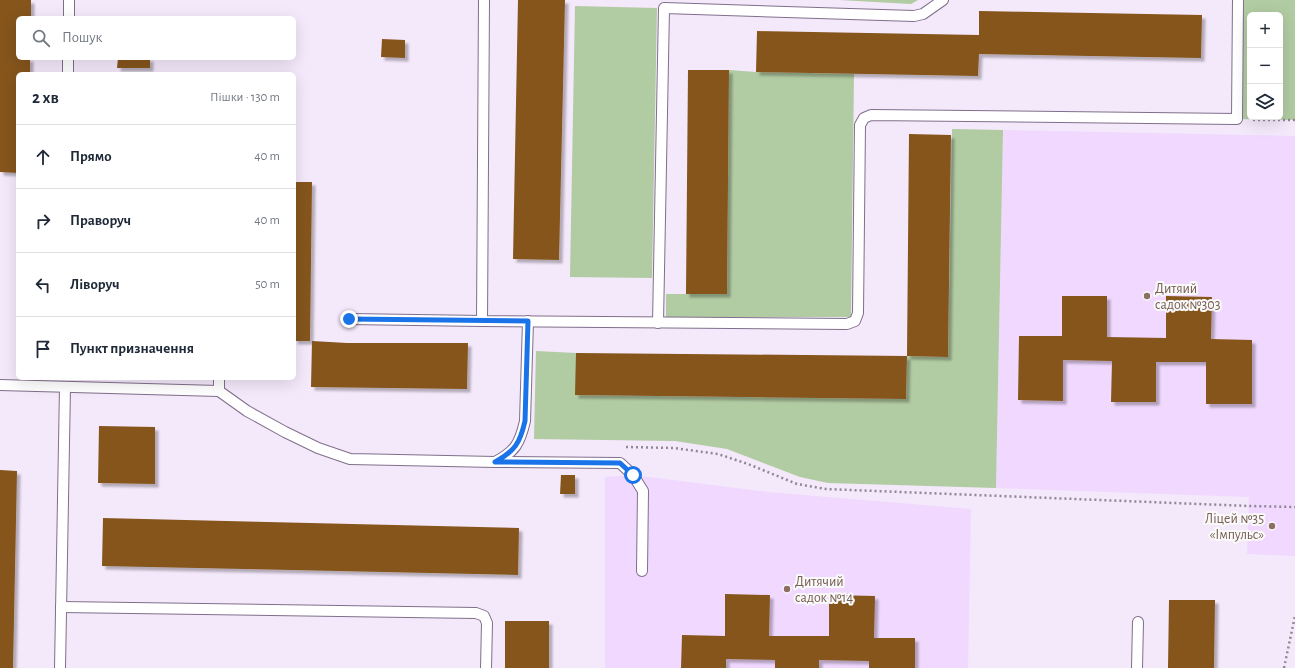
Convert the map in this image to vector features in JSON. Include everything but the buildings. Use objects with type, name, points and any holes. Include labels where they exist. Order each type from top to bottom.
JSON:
[{"type":"lane","points":[[69,0],[69,16]]},
{"type":"lane","points":[[482,321],[484,0]]},
{"type":"lane","points":[[658,323],[664,8],[914,16],[924,14],[943,0]]},
{"type":"lane","points":[[349,319],[847,324],[855,321],[858,313],[860,125],[864,118],[871,115],[1237,120],[1238,0]]},
{"type":"lane","points":[[68,60],[68,72]]},
{"type":"lane","points":[[495,462],[508,455],[517,445],[522,435],[525,421],[528,321]]},
{"type":"lane","points":[[219,391],[220,380]]},
{"type":"lane","points":[[0,385],[219,391],[247,411],[285,432],[318,448],[350,459],[620,463],[633,475],[643,491],[642,571]]},
{"type":"lane","points":[[60,668],[65,387]]},
{"type":"lane","points":[[61,607],[476,613],[484,616],[487,623],[486,668]]},
{"type":"lane","points":[[1137,668],[1138,622]]},
{"type":"path","points":[[1237,120],[1295,120]]},
{"type":"path","points":[[619,447],[674,448],[718,454],[748,464],[797,484],[826,489],[1295,507]]},
{"type":"path","points":[[1284,668],[1295,616]]},
{"type":"shaded area","name":"Дитяий садок №303","points":[[1003,130],[1295,136],[1295,556],[1247,554],[1249,497],[996,488]]},
{"type":"shaded area","name":"Дитячий садок №14","points":[[633,475],[767,492],[971,509],[968,668],[605,668],[605,477]]},
{"type":"green space","points":[[839,0],[918,0],[911,4]]},
{"type":"green space","points":[[1238,0],[1295,0],[1295,120],[1283,120],[1283,12],[1247,12],[1247,119],[1237,119]]},
{"type":"green space","points":[[575,6],[657,8],[652,278],[570,277]]},
{"type":"green space","points":[[729,70],[854,74],[851,317],[666,317],[666,294],[727,294]]},
{"type":"green space","points":[[952,129],[1003,130],[996,488],[828,483],[800,477],[727,449],[675,441],[534,439],[536,351],[576,353],[576,395],[906,399],[907,356],[948,357]]},
{"type":"place","name":"Дитяий садок №303","points":[[1147,296]]},
{"type":"place","name":"Ліцей №35 «Імпульс»","points":[[1272,526]]},
{"type":"place","name":"Дитячий садок №14","points":[[787,589]]},
{"type":"route","points":[[349,319],[528,321],[525,421],[522,435],[517,445],[508,455],[495,462],[620,463],[633,475]]}]
